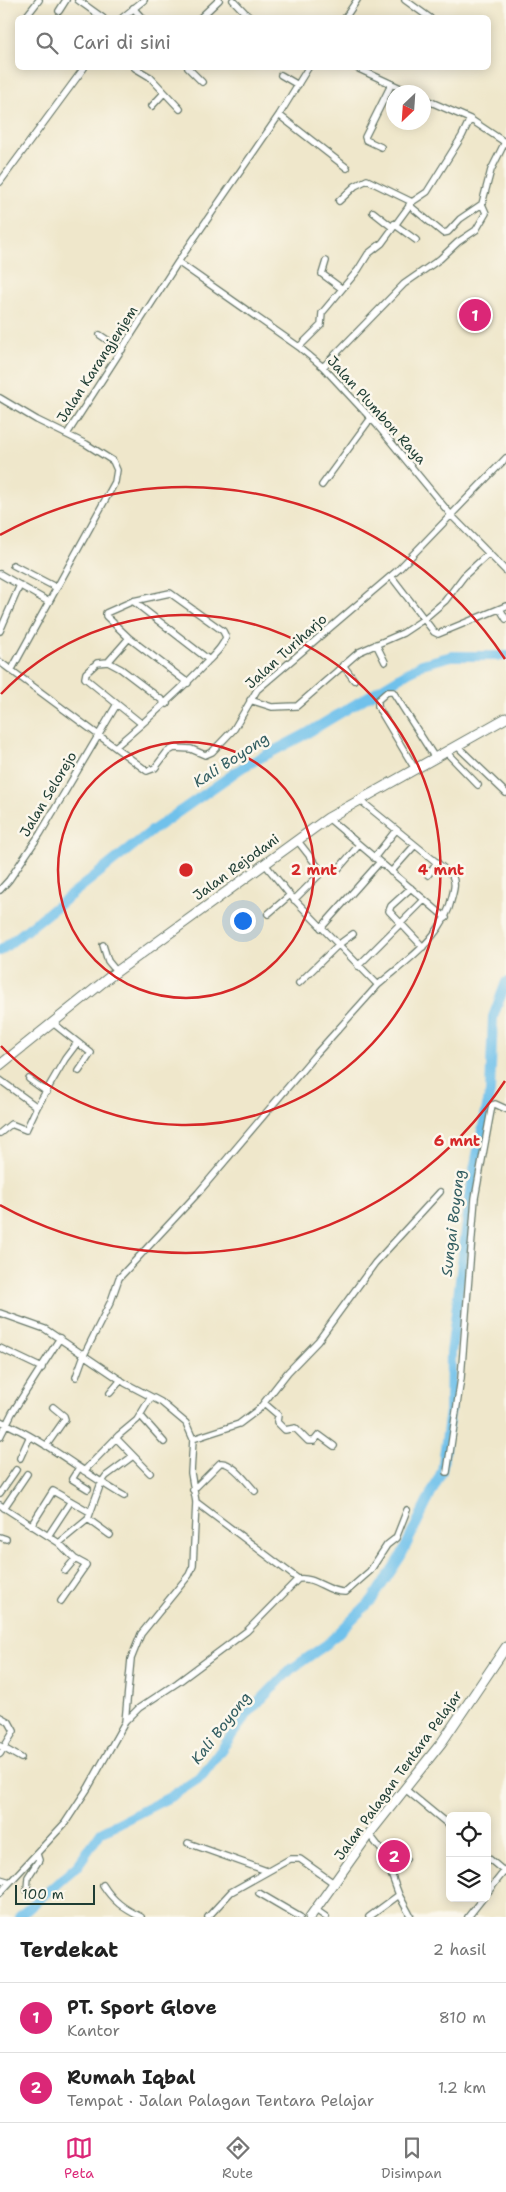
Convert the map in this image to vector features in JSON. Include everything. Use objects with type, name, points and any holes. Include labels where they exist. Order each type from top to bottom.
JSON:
[{"type":"main road","name":"Jalan Rejodani","points":[[2,1061],[111,976],[328,818],[506,718]]},
{"type":"main road","name":"Jalan Palagan Tentara Pelajar","points":[[313,1913],[369,1834],[442,1742],[506,1647]]},
{"type":"street","points":[[27,15],[39,0]]},
{"type":"street","points":[[59,11],[66,0]]},
{"type":"street","points":[[78,0],[99,15]]},
{"type":"street","points":[[125,15],[144,0]]},
{"type":"street","points":[[203,15],[219,0]]},
{"type":"street","points":[[233,0],[247,15]]},
{"type":"street","points":[[347,15],[358,0]]},
{"type":"street","points":[[405,0],[426,15]]},
{"type":"street","points":[[133,8],[139,15]]},
{"type":"street","points":[[0,182],[81,70]]},
{"type":"street","points":[[144,70],[180,109]]},
{"type":"street","points":[[190,70],[202,82]]},
{"type":"street","name":"Jalan Karangjenjem","points":[[12,668],[115,482],[117,470],[113,460],[67,434],[178,262],[280,115],[307,70]]},
{"type":"street","points":[[361,70],[392,85]]},
{"type":"street","points":[[282,75],[298,85]]},
{"type":"street","points":[[152,106],[164,92]]},
{"type":"street","points":[[381,147],[366,140],[365,137],[386,97]]},
{"type":"street","points":[[324,367],[404,284],[440,259],[458,242],[476,230],[486,213],[482,204],[491,170],[505,142],[470,118],[431,102]]},
{"type":"street","points":[[280,115],[347,168]]},
{"type":"street","points":[[300,347],[321,325],[322,312],[358,270],[368,254],[382,243],[410,203],[427,192],[433,184],[470,118]]},
{"type":"street","points":[[339,201],[355,186],[367,180],[410,203],[445,234],[467,213],[482,204]]},
{"type":"street","points":[[373,212],[416,240]]},
{"type":"street","points":[[326,261],[322,274],[341,288]]},
{"type":"street","name":"Jalan Plumbon Raya","points":[[178,262],[300,347],[324,367],[372,418],[451,515],[506,571]]},
{"type":"street","points":[[100,335],[122,350]]},
{"type":"street","points":[[0,398],[37,420],[67,434]]},
{"type":"street","points":[[322,485],[372,418]]},
{"type":"street","name":"Jalan Turiharjo","points":[[0,662],[12,668],[144,770],[150,771],[155,768],[167,752],[174,748],[191,750],[205,755],[212,752],[228,736],[250,700],[267,681],[391,576],[506,458]]},
{"type":"street","points":[[250,700],[272,707],[297,706],[359,652],[403,633],[425,618],[445,601],[464,576],[489,553]]},
{"type":"street","points":[[13,565],[57,588]]},
{"type":"street","points":[[0,574],[49,602]]},
{"type":"street","points":[[391,576],[434,632],[440,634],[503,607],[506,619]]},
{"type":"street","points":[[0,631],[2,622],[20,585]]},
{"type":"street","points":[[115,747],[167,704],[188,683],[209,660],[226,638],[223,631],[174,594],[133,601],[105,614],[129,638],[188,683]]},
{"type":"street","points":[[133,601],[209,660]]},
{"type":"street","points":[[108,662],[129,638]]},
{"type":"street","points":[[376,644],[385,662]]},
{"type":"street","points":[[142,724],[85,678],[86,673],[97,663],[108,662],[121,669],[167,704]]},
{"type":"street","points":[[343,665],[354,680]]},
{"type":"street","points":[[415,769],[378,707],[378,700],[387,692],[393,692],[435,758]]},
{"type":"street","name":"Jalan Selorejo","points":[[0,890],[9,880],[40,834],[117,704]]},
{"type":"street","points":[[457,746],[506,794]]},
{"type":"street","points":[[446,752],[478,786]]},
{"type":"street","points":[[76,1377],[84,1355],[111,1301],[119,1278],[198,1193],[316,1054],[378,985],[423,948],[450,910],[455,880],[452,875],[360,800]]},
{"type":"street","points":[[328,818],[446,918]]},
{"type":"street","points":[[374,858],[396,830]]},
{"type":"street","points":[[268,914],[292,898],[322,872],[297,840]]},
{"type":"street","points":[[339,868],[359,845]]},
{"type":"street","points":[[391,872],[415,845]]},
{"type":"street","points":[[428,875],[437,862]]},
{"type":"street","points":[[264,863],[292,898],[378,985]]},
{"type":"street","points":[[321,928],[379,863]]},
{"type":"street","points":[[411,888],[389,908],[391,913],[423,948]]},
{"type":"street","points":[[358,966],[424,900]]},
{"type":"street","points":[[298,982],[353,934]]},
{"type":"street","points":[[103,945],[111,976]]},
{"type":"street","points":[[53,1023],[91,1055],[79,1072]]},
{"type":"street","points":[[0,1132],[11,1124],[26,1130],[65,1059],[78,1043]]},
{"type":"street","points":[[29,1079],[47,1092]]},
{"type":"street","points":[[0,1080],[37,1107]]},
{"type":"street","points":[[447,1472],[461,1378],[475,1198],[492,1105],[495,1104],[506,1109]]},
{"type":"street","points":[[193,1439],[240,1424],[259,1409],[288,1372],[318,1341],[374,1263],[440,1192]]},
{"type":"street","points":[[0,1313],[45,1329],[121,1380],[161,1402],[186,1423],[193,1439],[193,1490],[196,1502],[193,1566],[189,1575],[141,1634],[131,1659],[125,1722]]},
{"type":"street","points":[[0,1437],[60,1338]]},
{"type":"street","points":[[0,1348],[42,1368]]},
{"type":"street","points":[[110,1393],[121,1380]]},
{"type":"street","points":[[88,1489],[72,1479],[137,1420],[151,1397]]},
{"type":"street","points":[[264,1403],[278,1414],[277,1422],[285,1430],[295,1428],[308,1442],[314,1441],[319,1435],[334,1446]]},
{"type":"street","points":[[46,1446],[65,1419],[53,1407]]},
{"type":"street","points":[[140,1415],[164,1442]]},
{"type":"street","points":[[0,1421],[30,1436],[124,1496]]},
{"type":"street","points":[[20,1458],[30,1436]]},
{"type":"street","points":[[116,1438],[150,1473]]},
{"type":"street","points":[[59,1543],[88,1519],[101,1483],[106,1476],[133,1456]]},
{"type":"street","points":[[193,1490],[220,1463],[224,1462],[230,1465],[255,1491]]},
{"type":"street","points":[[0,1493],[16,1470]]},
{"type":"street","points":[[27,1474],[2,1506],[59,1543],[75,1559],[86,1565],[61,1601]]},
{"type":"street","points":[[31,1526],[52,1491],[56,1491],[90,1512]]},
{"type":"street","points":[[48,1536],[71,1501]]},
{"type":"street","points":[[196,1502],[298,1579]]},
{"type":"street","points":[[0,1893],[65,1823],[88,1788],[125,1722],[139,1708],[177,1683],[247,1631],[298,1579],[304,1578],[331,1591],[346,1592],[370,1571],[387,1545],[396,1538],[407,1510]]},
{"type":"street","points":[[88,1519],[110,1534]]},
{"type":"street","points":[[65,1570],[75,1559]]},
{"type":"street","points":[[0,1716],[9,1722],[14,1731],[2,1747],[0,1754]]},
{"type":"street","points":[[2,1747],[21,1758]]},
{"type":"street","points":[[405,1789],[446,1823]]},
{"type":"street","points":[[369,1834],[384,1853],[399,1895],[411,1917]]},
{"type":"street","points":[[188,1843],[267,1871]]},
{"type":"street","points":[[384,1853],[399,1853],[406,1859]]},
{"type":"street","points":[[27,1890],[28,1877],[38,1866],[37,1854]]},
{"type":"street","points":[[208,1917],[232,1892],[290,1859],[300,1859],[335,1884]]},
{"type":"street","points":[[491,1860],[506,1871],[491,1888]]},
{"type":"street","points":[[0,1879],[10,1882]]},
{"type":"street","points":[[103,1885],[110,1896],[122,1908],[141,1917]]},
{"type":"street","points":[[259,1892],[300,1917]]},
{"type":"street","points":[[369,1917],[399,1895]]},
{"type":"street","points":[[468,1917],[480,1902]]},
{"type":"street","points":[[313,1913],[326,1917]]},
{"type":"waterway","name":"Kali Boyong","points":[[0,951],[153,830],[243,767],[304,735],[422,664],[452,656],[506,656]]},
{"type":"waterway","name":"Kali Boyong","points":[[19,1917],[78,1865],[101,1832],[170,1797],[201,1777],[249,1712],[290,1670],[327,1644],[372,1600],[401,1556],[442,1471],[450,1411],[451,1353],[473,1174],[490,1092],[493,1017],[506,982]]},
{"type":"place","name":"PT. Sport Glove","points":[[475,315]]},
{"type":"place","name":"Rumah Iqbal","points":[[394,1856]]},
{"type":"water label","name":"Sungai Boyong","points":[[453,1223]]}]
